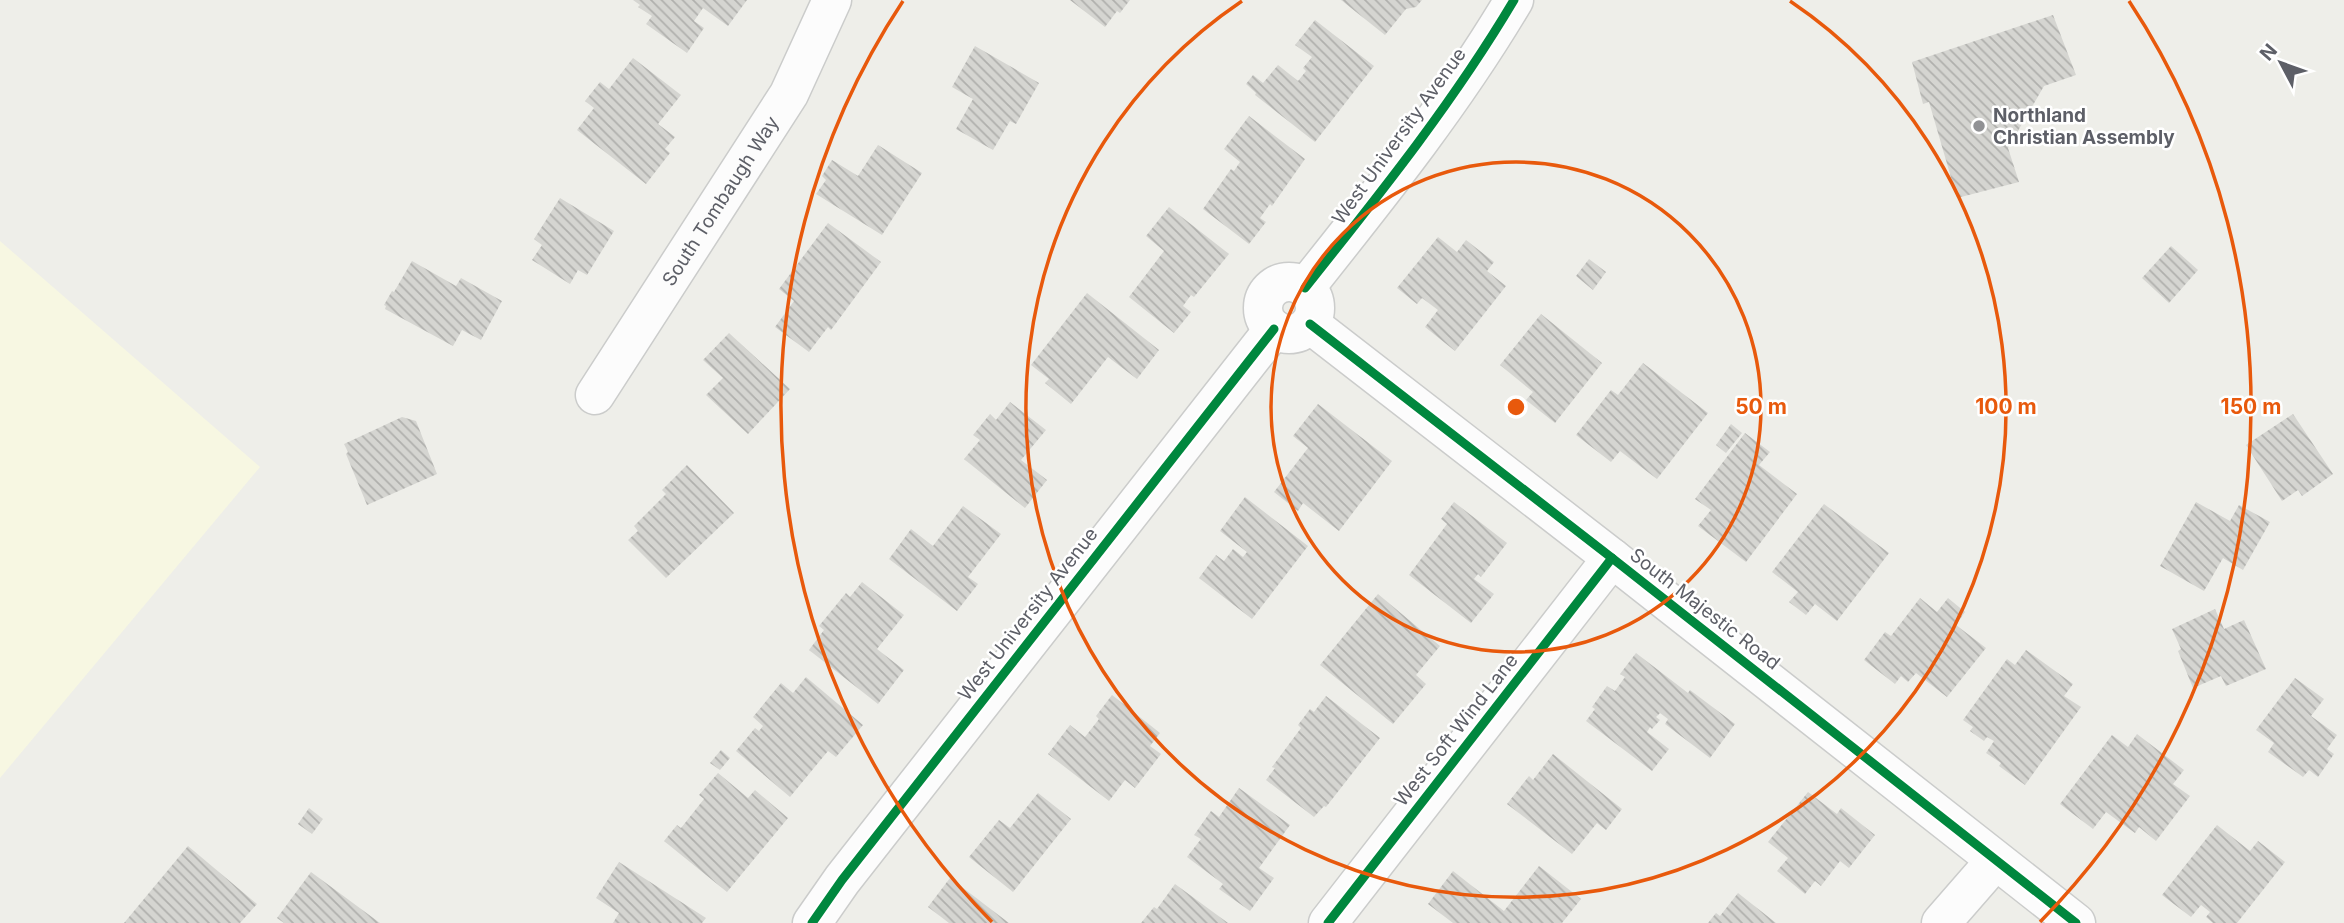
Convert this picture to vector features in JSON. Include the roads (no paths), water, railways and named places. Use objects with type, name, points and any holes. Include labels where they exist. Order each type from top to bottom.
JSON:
[{"type":"street","name":"South Tombaugh Way","points":[[595,395],[789,94],[832,0]]},
{"type":"street","name":"West University Avenue","points":[[812,923],[842,880],[1296,313],[1448,103],[1514,0]]},
{"type":"street","name":"South Majestic Road","points":[[1296,313],[2076,923]]},
{"type":"street","name":"West Soft Wind Lane","points":[[1328,923],[1612,558]]},
{"type":"street","points":[[1941,923],[1995,861]]},
{"type":"place","name":"Northland Christian Assembly","points":[[1979,126]]}]
